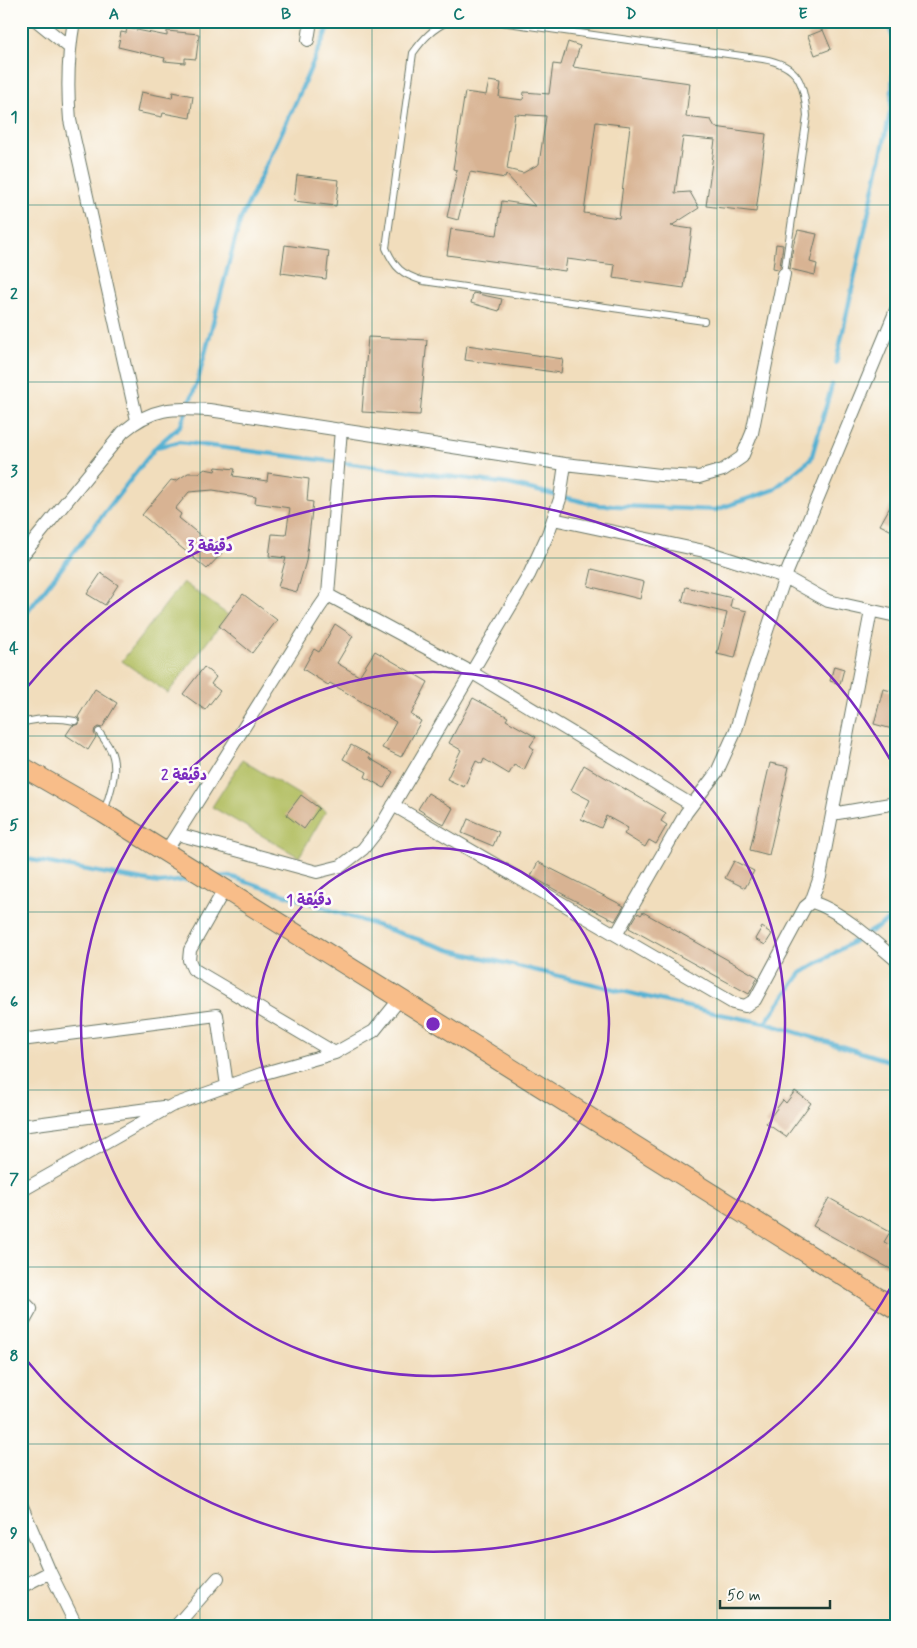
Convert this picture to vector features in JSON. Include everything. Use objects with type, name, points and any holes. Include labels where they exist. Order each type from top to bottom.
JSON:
[{"type":"main road","points":[[21,766],[103,813],[896,1310]]},
{"type":"street","points":[[37,21],[69,48]]},
{"type":"street","points":[[74,21],[69,48],[68,94],[70,120],[137,420]]},
{"type":"street","points":[[308,40],[311,21]]},
{"type":"street","points":[[21,557],[123,432],[137,420],[153,412],[176,409],[341,429],[565,464],[660,475],[699,477],[722,470],[742,457],[752,433],[784,274]]},
{"type":"street","points":[[616,935],[686,813],[717,772],[736,730],[750,681],[785,577],[893,324],[896,310]]},
{"type":"street","points":[[165,853],[328,595],[341,429]]},
{"type":"street","points":[[177,834],[318,872],[341,866],[362,849],[381,826],[529,575],[548,534],[560,499],[565,464]]},
{"type":"street","points":[[553,519],[704,551],[785,577],[828,601],[896,616]]},
{"type":"street","points":[[328,595],[471,672],[692,805]]},
{"type":"street","points":[[393,805],[733,1003],[744,1006],[754,1000],[805,907],[810,902],[820,877],[871,611]]},
{"type":"street","points":[[832,814],[896,803]]},
{"type":"street","points":[[224,890],[190,950],[189,960],[193,969],[335,1053]]},
{"type":"street","points":[[810,902],[821,904],[870,938],[896,960]]},
{"type":"street","points":[[21,1191],[171,1106],[260,1074],[335,1053],[374,1031],[399,1000]]},
{"type":"street","points":[[21,1040],[217,1015],[227,1086]]},
{"type":"street","points":[[21,1126],[171,1106]]},
{"type":"street","points":[[21,1299],[31,1309],[21,1327]]},
{"type":"street","points":[[21,1504],[50,1572],[77,1627]]},
{"type":"street","points":[[21,1587],[50,1572]]},
{"type":"street","points":[[175,1627],[218,1578]]},
{"type":"lane","points":[[449,21],[439,25],[422,40],[413,53],[386,248],[393,264],[406,276],[422,281],[704,321]]},
{"type":"lane","points":[[494,21],[778,61],[791,70],[800,82],[805,94],[808,116],[784,274]]},
{"type":"lane","points":[[21,723],[56,717],[75,721]]},
{"type":"lane","points":[[99,732],[111,751],[114,767],[111,787],[103,813]]},
{"type":"green space","points":[[183,582],[228,615],[168,693],[122,661]]},
{"type":"green space","points":[[242,760],[326,811],[299,857],[212,807]]},
{"type":"building","points":[[127,28],[167,36],[167,31],[199,34],[196,59],[185,58],[185,63],[164,61],[165,58],[118,47],[121,32],[126,33]]},
{"type":"building","points":[[823,30],[831,49],[815,55],[808,36]]},
{"type":"building","points":[[568,42],[580,46],[573,67],[690,83],[686,117],[711,120],[715,127],[766,134],[756,212],[706,206],[715,140],[683,137],[675,193],[690,192],[699,208],[671,226],[692,229],[684,288],[613,278],[615,265],[567,259],[565,271],[447,255],[451,229],[497,235],[502,201],[535,206],[506,174],[505,178],[470,172],[458,220],[447,217],[457,170],[453,169],[465,92],[486,95],[489,81],[501,83],[499,97],[523,100],[524,92],[549,94],[553,64],[561,65]],"holes":[[[515,114],[546,116],[539,164],[523,173],[507,169]],[[596,122],[630,126],[619,218],[584,213]]]},
{"type":"building","points":[[141,92],[172,98],[173,92],[193,96],[190,118],[163,113],[162,117],[137,112]]},
{"type":"building","points":[[297,175],[339,180],[336,206],[294,201]]},
{"type":"building","points":[[798,230],[817,234],[810,262],[817,264],[815,275],[790,269],[793,246]]},
{"type":"building","points":[[776,244],[783,245],[780,267],[778,269],[773,268]]},
{"type":"building","points":[[285,245],[329,251],[326,279],[281,273]]},
{"type":"building","points":[[473,293],[502,299],[499,311],[471,303]]},
{"type":"building","points":[[368,337],[427,340],[420,415],[362,412]]},
{"type":"building","points":[[467,345],[563,359],[561,373],[465,360]]},
{"type":"building","points":[[216,467],[235,469],[233,476],[267,481],[268,473],[309,479],[307,501],[313,502],[306,561],[297,592],[278,587],[286,558],[269,556],[272,534],[286,535],[290,508],[255,503],[256,497],[213,490],[189,492],[175,509],[181,514],[179,518],[222,553],[207,569],[142,515],[171,480],[176,481],[188,473],[199,473],[205,469],[215,471]]},
{"type":"building","points":[[896,496],[896,533],[880,525]]},
{"type":"building","points":[[592,569],[644,582],[640,599],[588,586]]},
{"type":"building","points":[[101,573],[118,585],[105,605],[87,594]]},
{"type":"building","points":[[686,587],[732,598],[730,607],[747,611],[735,658],[717,654],[727,613],[682,602]]},
{"type":"building","points":[[243,594],[277,620],[252,653],[219,626]]},
{"type":"building","points":[[335,624],[353,636],[337,663],[359,676],[375,651],[428,682],[411,715],[421,721],[401,757],[382,748],[396,722],[330,683],[328,685],[303,669],[314,649],[319,652]]},
{"type":"building","points":[[834,666],[844,669],[840,684],[830,681]]},
{"type":"building","points":[[204,667],[216,677],[211,684],[220,691],[205,710],[183,694]]},
{"type":"building","points":[[95,689],[117,703],[102,728],[98,727],[95,729],[96,737],[88,750],[66,735],[72,726],[79,724],[80,720],[78,717]]},
{"type":"building","points":[[883,689],[896,692],[896,730],[874,724]]},
{"type":"building","points":[[473,698],[508,717],[506,720],[536,737],[530,746],[534,749],[524,770],[514,765],[509,774],[484,759],[482,764],[476,761],[464,787],[447,779],[461,750],[449,743]]},
{"type":"building","points":[[351,745],[370,755],[369,758],[393,772],[384,788],[365,777],[367,772],[343,759]]},
{"type":"building","points":[[770,763],[789,767],[769,855],[750,850]]},
{"type":"building","points":[[584,765],[666,813],[661,821],[667,825],[656,844],[649,840],[645,847],[624,834],[628,828],[606,816],[601,828],[581,819],[590,800],[571,790]]},
{"type":"building","points":[[428,793],[453,808],[444,825],[418,809]]},
{"type":"building","points":[[301,795],[319,808],[304,829],[286,815]]},
{"type":"building","points":[[468,819],[499,832],[493,846],[462,833]]},
{"type":"building","points":[[734,861],[754,871],[745,888],[725,878]]},
{"type":"building","points":[[538,862],[624,906],[615,921],[531,876]]},
{"type":"building","points":[[643,912],[758,977],[749,994],[629,928],[638,913],[641,915]]},
{"type":"building","points":[[762,927],[772,934],[765,945],[755,939]]},
{"type":"building","points":[[795,1091],[811,1103],[786,1137],[766,1123],[783,1100],[786,1103]]},
{"type":"building","points":[[829,1198],[890,1232],[884,1242],[896,1248],[896,1272],[813,1226]]},
{"type":"waterway","points":[[157,446],[181,425],[198,380],[240,221],[295,104],[331,21]]},
{"type":"waterway","points":[[836,363],[891,109],[895,43],[887,21]]},
{"type":"waterway","points":[[21,620],[156,447],[179,442],[509,484],[597,505],[715,510],[773,490],[811,459],[832,385]]},
{"type":"waterway","points":[[21,858],[159,883],[196,879]]},
{"type":"waterway","points":[[216,877],[229,876],[450,950],[714,1013],[765,1023],[896,1063]]},
{"type":"waterway","points":[[765,1023],[801,973],[896,916]]}]
